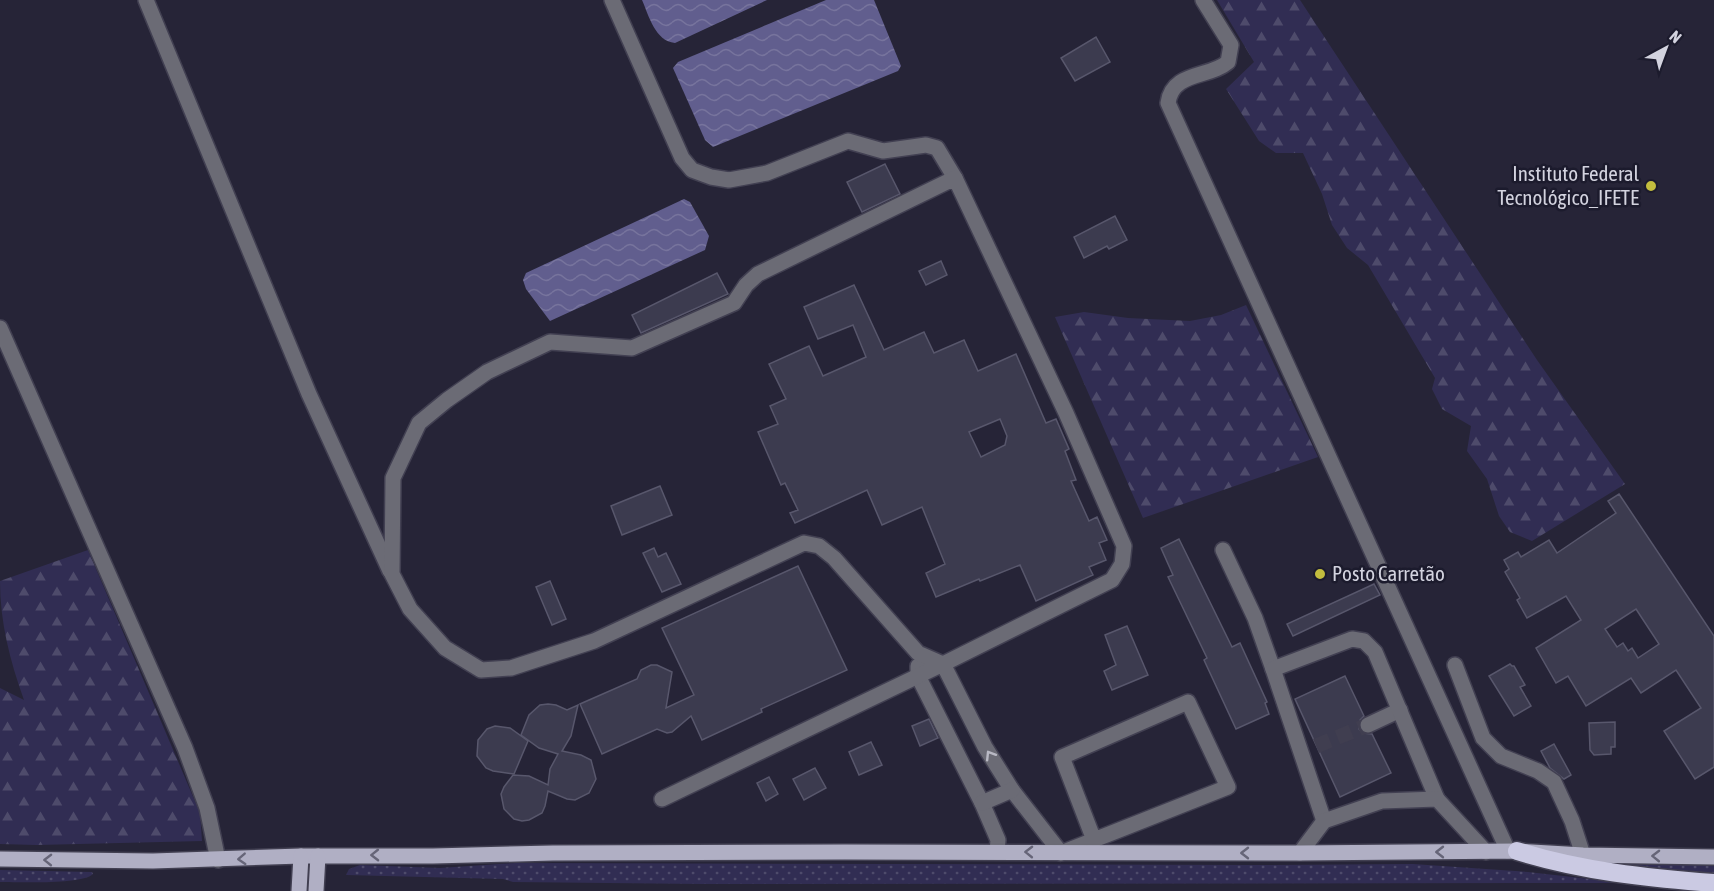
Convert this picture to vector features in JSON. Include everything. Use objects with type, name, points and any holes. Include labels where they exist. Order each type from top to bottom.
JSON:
[{"type":"highway","points":[[1513,851],[1597,870],[1659,879],[1714,882]]},
{"type":"main road","points":[[0,858],[153,861],[301,856],[553,853],[1300,854],[1513,851],[1582,855],[1714,857]]},
{"type":"main road","points":[[299,891],[301,856]]},
{"type":"main road","points":[[316,891],[318,856]]},
{"type":"street","points":[[146,0],[309,394],[392,574],[410,609],[445,648],[481,670],[511,668],[594,641],[804,543],[819,546],[834,558],[918,652],[943,664],[986,747],[1012,790],[1061,853],[1095,840],[1228,787],[1188,702],[1062,757],[1095,840]]},
{"type":"street","points":[[612,0],[682,158],[692,170],[711,177],[729,180],[767,173],[848,141],[883,151],[926,145],[937,148],[955,178],[1066,413],[1124,546],[1122,564],[1112,580],[662,799]]},
{"type":"street","points":[[1203,0],[1231,45],[1228,62],[1222,67],[1184,79],[1169,96],[1168,103],[1513,851]]},
{"type":"street","points":[[392,574],[393,478],[419,423],[447,400],[487,372],[550,342],[632,348],[734,303],[746,285],[758,274],[955,178]]},
{"type":"street","points":[[0,328],[185,748],[207,808],[218,860]]},
{"type":"street","points":[[1223,550],[1255,618],[1324,821]]},
{"type":"street","points":[[1274,669],[1352,639],[1364,641],[1375,652],[1437,799],[1486,852]]},
{"type":"street","points":[[918,652],[918,676],[982,802],[998,840],[997,852]]},
{"type":"street","points":[[1455,665],[1483,738],[1502,756],[1538,771],[1554,782],[1572,821],[1582,855]]},
{"type":"street","points":[[1368,725],[1400,710]]},
{"type":"street","points":[[1302,752],[1316,746]]},
{"type":"street","points":[[982,802],[1012,790]]},
{"type":"street","points":[[1300,854],[1324,821],[1382,801],[1437,799]]},
{"type":"green space","points":[[1217,0],[1300,0],[1537,360],[1625,484],[1532,541],[1510,532],[1499,516],[1487,479],[1467,451],[1471,426],[1442,409],[1432,389],[1435,378],[1368,265],[1347,248],[1332,225],[1322,194],[1303,153],[1276,153],[1259,141],[1226,89],[1254,62]]},
{"type":"green space","points":[[1246,305],[1318,457],[1143,518],[1055,317],[1084,312],[1128,318],[1190,321],[1221,315]]},
{"type":"green space","points":[[88,550],[200,813],[202,841],[0,844],[0,688],[24,700],[7,641],[0,581]]},
{"type":"green space","points":[[515,863],[1413,864],[1528,872],[1625,883],[701,884],[513,882],[503,879],[346,875],[349,869],[360,865],[440,868]]},
{"type":"green space","points":[[1616,864],[1714,864],[1714,873]]},
{"type":"green space","points":[[0,870],[92,872],[93,874],[76,880],[0,882]]},
{"type":"water","points":[[642,0],[767,0],[675,43],[662,38],[658,33]]},
{"type":"water","points":[[826,0],[874,0],[901,66],[898,71],[713,147],[705,140],[673,68],[678,62]]},
{"type":"water","points":[[684,199],[690,202],[709,236],[705,250],[550,321],[526,289],[523,280],[526,273]]},
{"type":"building","points":[[1096,37],[1110,62],[1075,81],[1061,58]]},
{"type":"building","points":[[885,164],[900,194],[862,212],[847,182]]},
{"type":"building","points":[[1115,216],[1127,240],[1109,249],[1107,246],[1084,258],[1074,237]]},
{"type":"building","points":[[941,261],[947,275],[926,285],[919,271]]},
{"type":"building","points":[[717,273],[728,294],[641,333],[632,315]]},
{"type":"building","points":[[854,285],[884,350],[924,332],[934,353],[964,340],[978,371],[1016,354],[1046,423],[1056,419],[1069,449],[1065,451],[1076,480],[1071,481],[1089,521],[1097,517],[1107,540],[1099,543],[1106,560],[1089,567],[1093,575],[1036,601],[1020,565],[936,597],[926,573],[945,564],[922,507],[882,525],[867,490],[795,523],[790,513],[798,510],[785,483],[781,485],[758,432],[778,424],[770,406],[786,399],[769,364],[809,346],[823,376],[866,357],[853,325],[818,339],[804,307]],"holes":[[[1000,419],[1007,436],[1005,445],[981,457],[969,432]]]},
{"type":"building","points":[[660,486],[672,515],[622,535],[611,506]]},
{"type":"building","points":[[1619,494],[1714,636],[1714,767],[1695,779],[1664,731],[1701,708],[1676,670],[1641,693],[1631,678],[1586,706],[1568,676],[1556,683],[1536,648],[1581,620],[1566,596],[1527,618],[1517,600],[1520,598],[1505,572],[1509,569],[1504,560],[1518,552],[1521,557],[1549,540],[1557,553],[1616,513],[1608,501]],"holes":[[[1636,609],[1659,644],[1638,658],[1632,648],[1628,651],[1623,643],[1617,647],[1605,629]]]},
{"type":"building","points":[[1179,539],[1232,647],[1240,643],[1267,702],[1265,703],[1269,714],[1236,729],[1204,660],[1207,658],[1168,577],[1173,575],[1161,548]]},
{"type":"building","points":[[654,548],[658,557],[666,553],[681,584],[662,592],[643,553]]},
{"type":"building","points":[[798,566],[847,670],[761,709],[762,712],[702,740],[691,716],[672,732],[667,733],[657,729],[602,754],[580,704],[637,679],[641,670],[651,665],[657,665],[672,672],[666,708],[694,695],[662,628]]},
{"type":"building","points":[[550,581],[566,619],[552,625],[536,587]]},
{"type":"building","points":[[1374,584],[1380,595],[1293,636],[1287,624]]},
{"type":"building","points":[[1127,626],[1148,675],[1112,690],[1104,671],[1116,665],[1105,635]]},
{"type":"building","points":[[1510,664],[1514,666],[1525,685],[1520,687],[1531,706],[1514,716],[1489,676]]},
{"type":"building","points":[[1345,676],[1364,716],[1360,720],[1359,729],[1363,733],[1372,734],[1391,773],[1340,797],[1295,699]]},
{"type":"building","points":[[548,704],[567,710],[578,705],[571,736],[562,751],[581,755],[591,760],[596,779],[589,793],[575,800],[548,791],[542,813],[529,820],[514,819],[504,809],[501,794],[504,787],[513,775],[529,776],[548,785],[550,769],[558,754],[539,748],[521,735],[529,715],[540,705]]},
{"type":"building","points":[[929,719],[938,738],[920,746],[912,726]]},
{"type":"building","points":[[1615,722],[1615,747],[1611,747],[1611,754],[1594,755],[1590,750],[1589,723]]},
{"type":"building","points":[[495,726],[510,728],[528,741],[514,774],[486,768],[477,756],[478,740],[487,729]]},
{"type":"building","points":[[871,742],[882,765],[859,775],[849,752]]},
{"type":"building","points":[[1554,744],[1571,775],[1564,779],[1550,768],[1541,751]]},
{"type":"building","points":[[815,768],[826,788],[804,800],[793,779]]},
{"type":"building","points":[[769,777],[778,794],[766,801],[757,783]]},
{"type":"tunnel","points":[[1316,746],[1368,725]]},
{"type":"place","name":"Instituto Federal Tecnológico_IFETE","points":[[1651,186]]},
{"type":"place","name":"Posto Carretão","points":[[1320,574]]}]
